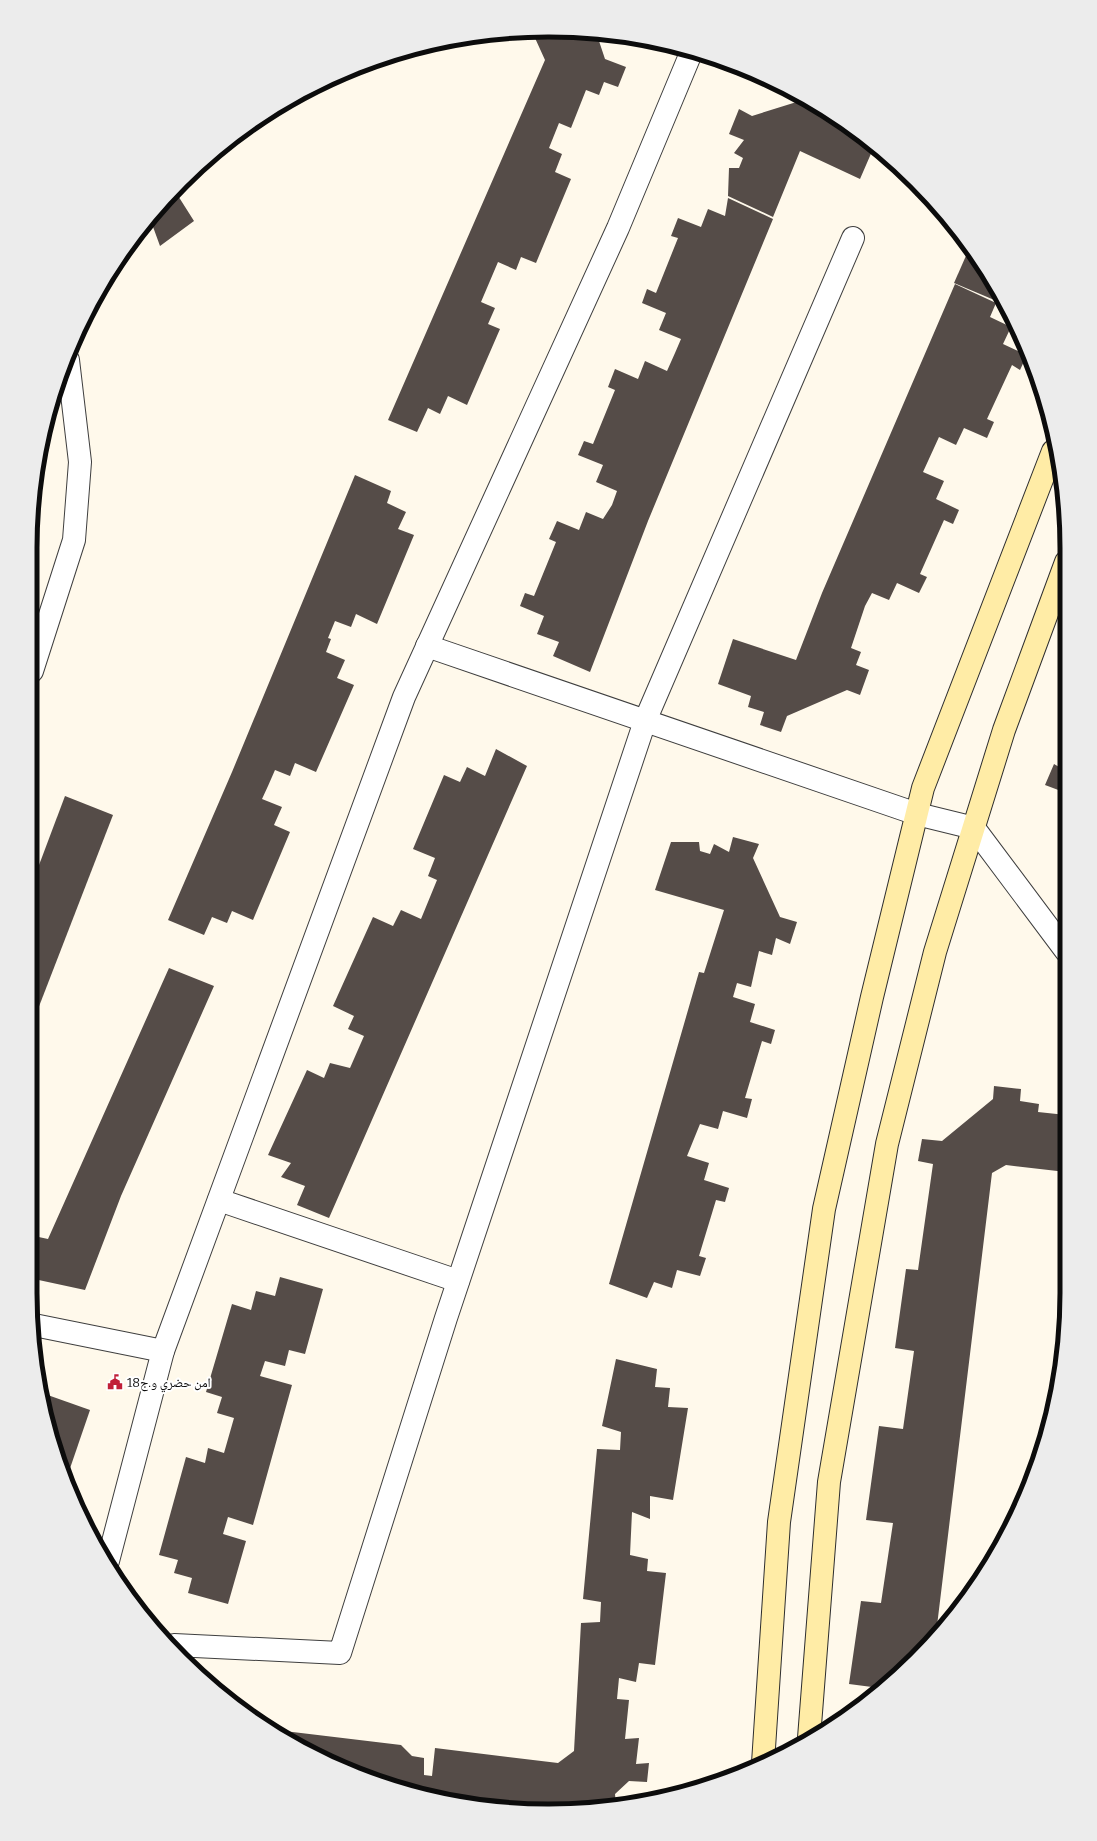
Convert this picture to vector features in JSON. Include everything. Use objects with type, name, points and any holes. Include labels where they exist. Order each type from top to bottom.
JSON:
[{"type":"main road","points":[[764,1756],[779,1522],[824,1209],[872,996],[923,788],[1051,456]]},
{"type":"main road","points":[[809,1732],[829,1482],[887,1144],[935,952],[1004,730],[1060,578]]},
{"type":"street","points":[[110,1554],[163,1352],[404,697],[618,228],[689,57]]},
{"type":"street","points":[[179,1645],[340,1653],[458,1281],[645,721],[853,238]]},
{"type":"street","points":[[37,655],[74,540],[80,462],[69,370]]},
{"type":"street","points":[[427,646],[916,814],[974,828],[1060,943]]},
{"type":"street","points":[[219,1200],[458,1281]]},
{"type":"street","points":[[38,1326],[163,1352]]},
{"type":"building","points":[[533,37],[598,40],[605,59],[626,67],[618,87],[604,82],[599,95],[586,90],[571,128],[559,123],[549,148],[562,154],[555,172],[571,179],[536,263],[521,257],[516,270],[498,262],[481,302],[495,308],[488,324],[500,329],[467,405],[448,396],[440,414],[428,408],[417,432],[388,420],[545,60],[535,38]]},
{"type":"building","points":[[797,102],[804,106],[833,123],[872,152],[860,179],[800,151],[773,217],[728,196],[729,168],[739,168],[743,158],[734,153],[744,140],[729,134],[739,109],[752,116]]},
{"type":"building","points":[[178,196],[194,221],[160,246],[152,225]]},
{"type":"building","points":[[728,198],[773,219],[648,521],[590,672],[553,656],[559,642],[537,634],[544,616],[520,606],[525,593],[534,596],[556,542],[549,539],[557,521],[579,530],[586,512],[603,519],[612,505],[617,491],[596,482],[603,465],[578,455],[584,441],[593,444],[615,390],[608,387],[615,369],[638,379],[645,361],[667,371],[681,339],[659,330],[666,313],[642,303],[647,289],[656,293],[678,238],[671,236],[678,218],[701,227],[708,209],[725,216]]},
{"type":"building","points":[[967,254],[995,300],[954,283]]},
{"type":"building","points":[[955,284],[996,303],[990,317],[1009,326],[1010,329],[1003,344],[1021,352],[1024,361],[1020,370],[1012,365],[987,419],[994,422],[987,438],[964,428],[956,445],[939,437],[923,472],[944,481],[936,499],[959,510],[953,524],[944,520],[920,574],[927,577],[919,593],[897,583],[889,600],[872,593],[865,606],[851,648],[861,652],[856,665],[869,670],[860,695],[847,690],[787,716],[781,732],[760,725],[764,712],[748,707],[751,696],[718,684],[733,639],[796,660],[822,593]]},
{"type":"building","points":[[355,475],[391,491],[387,503],[406,512],[398,529],[414,535],[377,624],[356,614],[351,627],[335,621],[328,638],[331,639],[326,652],[345,660],[337,678],[354,685],[316,772],[295,763],[290,776],[275,770],[262,799],[282,807],[274,825],[290,832],[253,920],[232,911],[227,923],[212,917],[204,935],[168,920],[232,772]]},
{"type":"building","points":[[496,749],[527,766],[329,1218],[297,1205],[305,1186],[281,1177],[291,1163],[268,1155],[307,1070],[324,1078],[330,1063],[350,1068],[364,1036],[348,1029],[354,1016],[333,1006],[373,917],[393,926],[401,910],[421,919],[437,880],[428,876],[435,858],[413,849],[444,775],[460,782],[467,767],[485,776]]},
{"type":"building","points":[[1054,764],[1060,768],[1060,791],[1045,785]]},
{"type":"building","points":[[65,796],[113,815],[37,1012],[37,870]]},
{"type":"building","points":[[733,837],[759,844],[753,858],[780,917],[797,922],[790,944],[776,938],[772,955],[759,951],[751,987],[737,983],[733,997],[755,1004],[750,1022],[775,1030],[771,1044],[762,1041],[745,1098],[752,1099],[747,1118],[723,1111],[718,1129],[700,1124],[687,1156],[709,1163],[704,1180],[729,1188],[725,1202],[716,1200],[699,1256],[706,1258],[700,1276],[677,1270],[672,1288],[654,1282],[647,1298],[609,1284],[699,972],[704,973],[724,910],[655,890],[671,842],[699,842],[700,851],[710,854],[714,844],[729,852]]},
{"type":"building","points":[[169,968],[214,986],[121,1196],[85,1290],[37,1280],[37,1237],[48,1239]]},
{"type":"building","points":[[994,1086],[1021,1089],[1020,1101],[1039,1104],[1038,1112],[1060,1114],[1060,1171],[1006,1165],[992,1173],[937,1625],[910,1654],[872,1689],[872,1687],[849,1684],[861,1601],[881,1603],[893,1523],[866,1520],[879,1426],[903,1429],[914,1351],[895,1348],[906,1269],[918,1270],[933,1164],[918,1161],[922,1139],[942,1141],[993,1099]]},
{"type":"building","points":[[280,1277],[323,1289],[305,1354],[289,1350],[285,1366],[265,1361],[260,1376],[292,1385],[253,1525],[228,1517],[223,1534],[246,1541],[228,1604],[188,1593],[192,1578],[174,1573],[178,1560],[159,1555],[186,1457],[205,1463],[208,1448],[224,1453],[234,1418],[217,1413],[222,1397],[206,1392],[232,1304],[251,1310],[256,1291],[275,1296]]},
{"type":"building","points":[[616,1359],[657,1369],[655,1387],[670,1388],[668,1407],[688,1408],[673,1500],[650,1496],[650,1519],[632,1512],[630,1555],[648,1559],[647,1571],[666,1573],[655,1665],[639,1663],[636,1682],[619,1678],[617,1699],[629,1700],[625,1739],[639,1738],[636,1764],[649,1763],[647,1782],[629,1781],[615,1794],[615,1800],[548,1804],[482,1800],[416,1787],[384,1777],[322,1751],[287,1731],[401,1745],[412,1756],[424,1758],[424,1775],[432,1776],[435,1748],[558,1763],[574,1751],[581,1623],[600,1622],[601,1602],[583,1599],[597,1449],[620,1450],[621,1432],[602,1426]]},
{"type":"building","points":[[48,1395],[90,1410],[69,1471],[54,1425]]},
{"type":"place","name":"امن حضري و.ج18","points":[[115,1382]]}]
